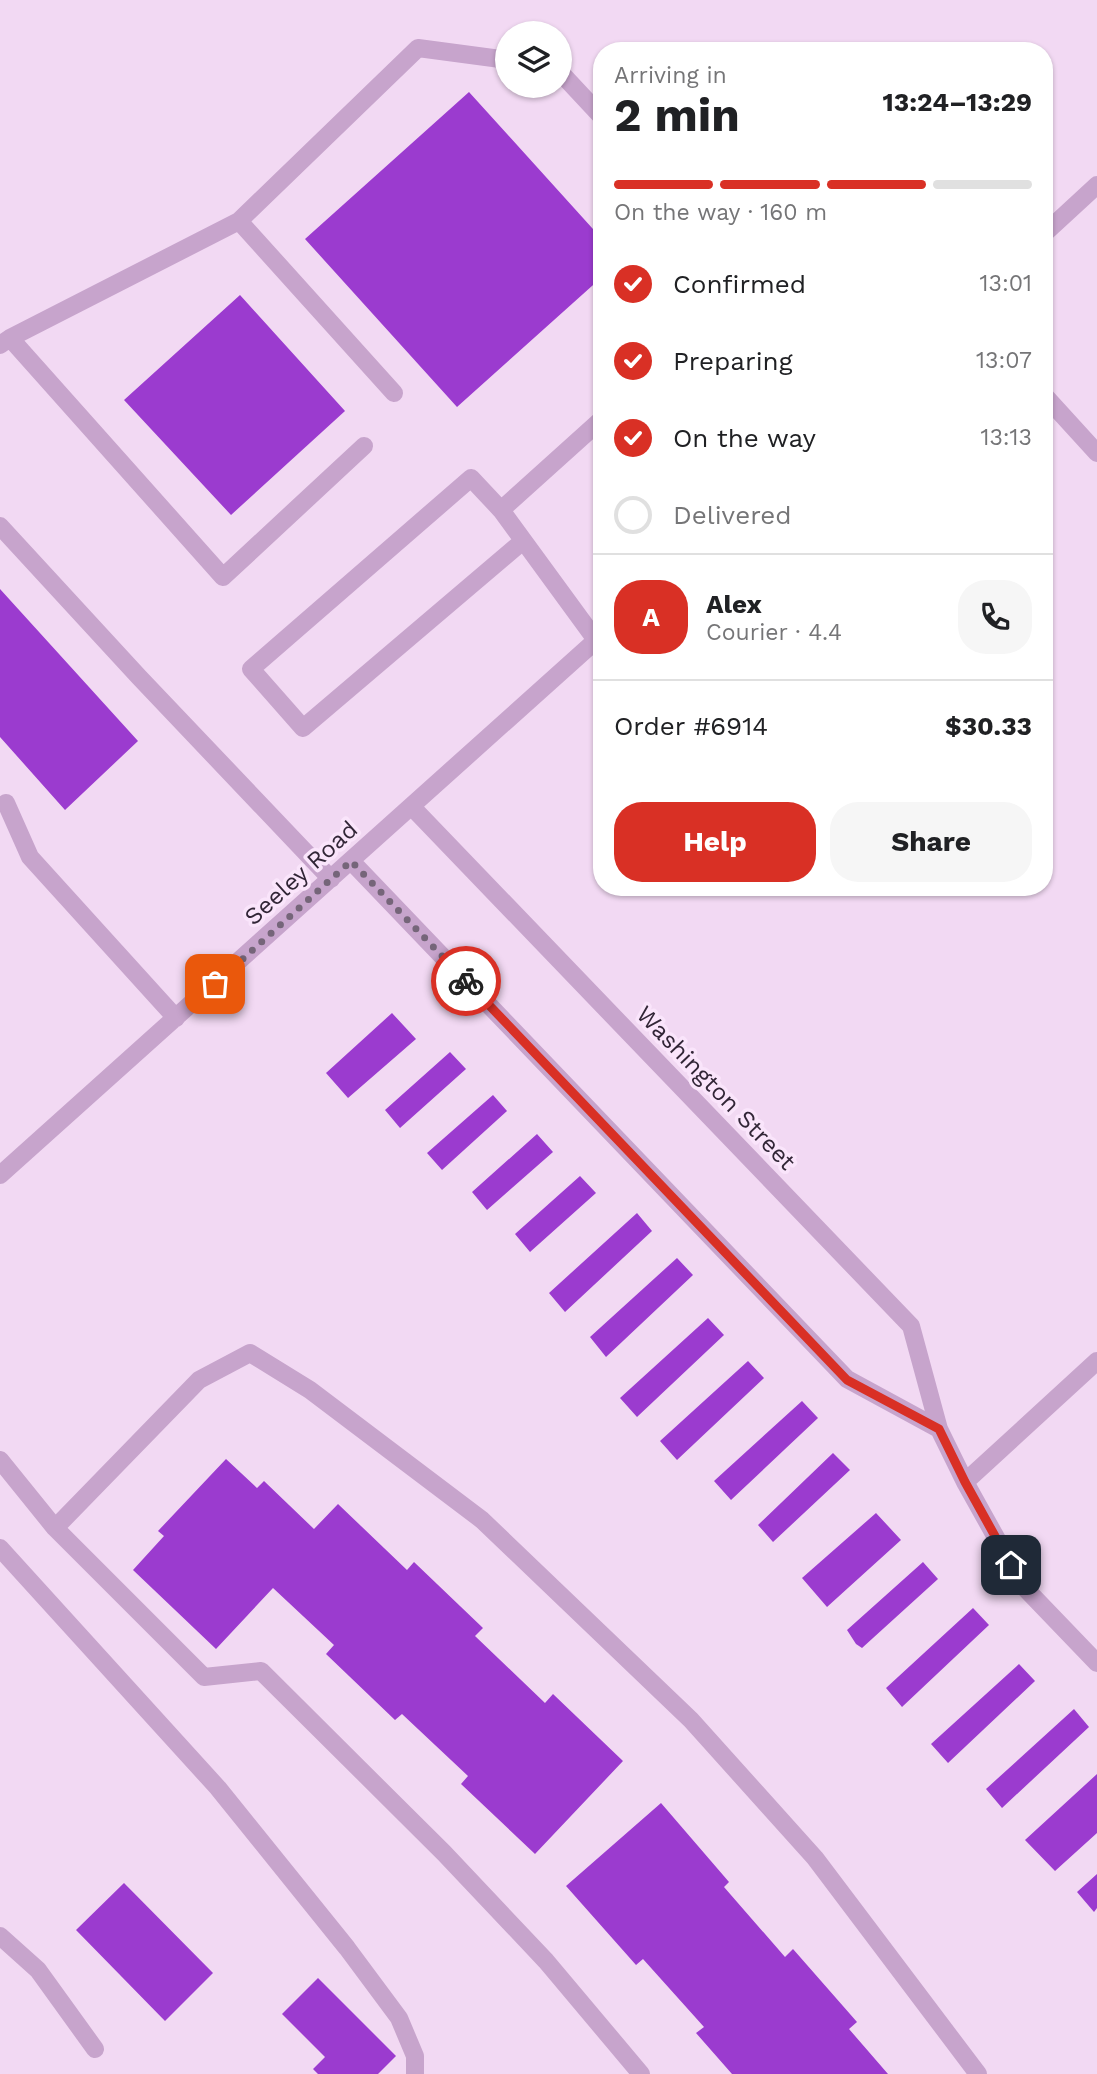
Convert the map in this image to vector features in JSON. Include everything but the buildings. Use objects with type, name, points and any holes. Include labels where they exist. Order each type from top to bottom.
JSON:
[{"type":"street","points":[[364,446],[223,576],[5,342],[239,221],[418,48],[495,59]]},
{"type":"street","points":[[572,85],[593,107]]},
{"type":"street","points":[[1053,226],[1097,186]]},
{"type":"street","points":[[239,221],[394,393]]},
{"type":"street","points":[[1053,405],[1097,453]]},
{"type":"street","points":[[501,510],[593,427]]},
{"type":"street","points":[[523,541],[303,728],[251,669],[471,478],[501,510],[593,630]]},
{"type":"street","points":[[0,526],[331,879]]},
{"type":"street","name":"Seeley Road","points":[[0,1175],[593,643]]},
{"type":"street","points":[[6,803],[30,857],[176,1018]]},
{"type":"street","name":"Washington Street","points":[[412,807],[911,1326],[939,1429],[965,1482],[1023,1586],[1097,1664]]},
{"type":"street","points":[[351,861],[847,1380],[939,1429]]},
{"type":"street","points":[[55,1528],[199,1380],[250,1353],[310,1390],[482,1520],[691,1720],[815,1858],[978,2074]]},
{"type":"street","points":[[965,1482],[1097,1361]]},
{"type":"street","points":[[0,1460],[55,1528],[204,1677],[261,1671],[444,1853],[546,1961],[641,2074]]},
{"type":"street","points":[[0,1548],[218,1788],[347,1948],[399,2018],[415,2056],[415,2074]]},
{"type":"street","points":[[0,1936],[38,1970],[95,2049]]},
{"type":"way so far","points":[[215,984],[351,861],[466,981]]},
{"type":"route","points":[[466,981],[847,1380],[939,1429],[1011,1565]]}]
